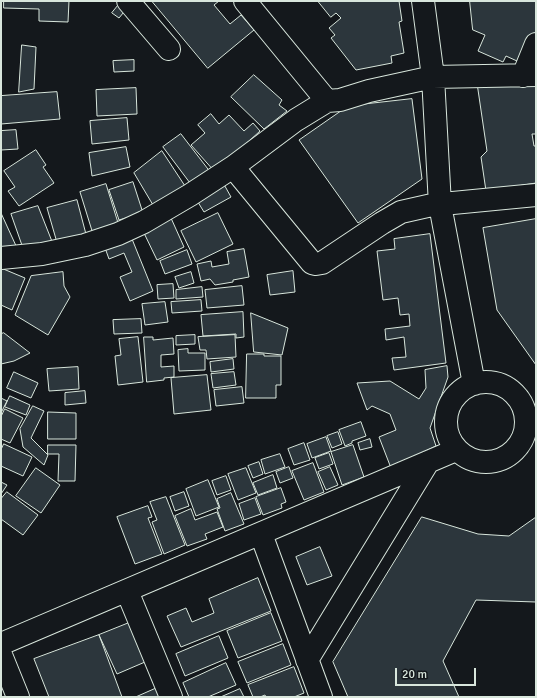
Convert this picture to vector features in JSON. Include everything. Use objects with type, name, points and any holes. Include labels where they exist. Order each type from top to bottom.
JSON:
[{"type":"street","points":[[128,1],[169,49]]},
{"type":"street","points":[[245,1],[327,101]]},
{"type":"street","points":[[423,1],[433,77],[440,205],[474,384]]},
{"type":"street","points":[[1,258],[42,254],[85,245],[118,234],[144,222],[190,195],[233,167],[296,120],[327,101],[340,100],[369,91],[433,77],[529,75],[536,44]]},
{"type":"street","points":[[233,167],[312,263],[316,264],[322,263],[382,222],[401,212],[417,207],[536,195]]},
{"type":"street","points":[[493,383],[512,391],[523,407],[531,430],[510,455],[498,461],[478,462],[466,457],[456,450],[448,438],[445,418],[452,399],[456,394],[467,386],[493,383]]},
{"type":"street","points":[[1,644],[456,450]]},
{"type":"street","points":[[307,660],[428,462]]},
{"type":"street","points":[[261,534],[321,697]]},
{"type":"street","points":[[127,591],[171,697]]},
{"type":"street","points":[[1,655],[18,697]]},
{"type":"building","points":[[4,1],[69,1],[68,22],[39,21],[39,9],[4,8]]},
{"type":"building","points":[[152,1],[219,1],[214,5],[230,24],[241,15],[254,30],[208,68]]},
{"type":"building","points":[[318,1],[399,1],[402,21],[399,22],[404,53],[391,56],[392,63],[356,70],[331,38],[335,35],[329,28],[341,18],[336,13],[331,17]]},
{"type":"building","points":[[470,1],[536,1],[536,31],[524,57],[520,55],[517,61],[506,56],[503,62],[478,51],[485,35],[473,30]]},
{"type":"building","points":[[121,2],[128,7],[119,18],[112,13]]},
{"type":"building","points":[[22,45],[36,47],[34,89],[19,92]]},
{"type":"building","points":[[134,60],[134,71],[114,72],[113,61]]},
{"type":"building","points":[[254,75],[282,100],[279,105],[287,111],[264,129],[231,97]]},
{"type":"building","points":[[521,77],[522,87],[536,85],[536,134],[532,134],[534,146],[536,146],[536,183],[486,191],[481,157],[487,151],[477,83]]},
{"type":"building","points":[[136,88],[137,114],[97,116],[96,90]]},
{"type":"building","points":[[57,92],[60,119],[1,124],[1,96]]},
{"type":"building","points":[[412,99],[422,179],[358,223],[299,140],[348,106]]},
{"type":"building","points":[[211,114],[219,124],[229,115],[244,131],[253,123],[260,131],[215,172],[191,145],[205,133],[198,125]]},
{"type":"building","points":[[127,118],[129,140],[92,144],[90,121]]},
{"type":"building","points":[[16,130],[18,149],[1,150],[1,131]]},
{"type":"building","points":[[181,134],[211,173],[193,187],[163,147]]},
{"type":"building","points":[[126,147],[130,167],[92,176],[89,153]]},
{"type":"building","points":[[36,150],[46,165],[43,167],[54,183],[19,206],[8,191],[15,187],[4,171]]},
{"type":"building","points":[[162,151],[185,186],[153,205],[134,173]]},
{"type":"building","points":[[221,179],[231,197],[204,212],[193,194]]},
{"type":"building","points":[[133,182],[143,213],[119,220],[109,190]]},
{"type":"building","points":[[106,184],[119,226],[93,234],[80,192]]},
{"type":"building","points":[[77,200],[87,238],[58,246],[47,208]]},
{"type":"building","points":[[38,206],[55,249],[24,251],[11,214]]},
{"type":"building","points":[[1,213],[17,248],[1,252]]},
{"type":"building","points":[[218,213],[233,244],[196,262],[181,231]]},
{"type":"building","points":[[171,218],[184,247],[157,260],[143,231]]},
{"type":"building","points":[[536,219],[536,365],[497,310],[483,228]]},
{"type":"building","points":[[130,234],[153,291],[130,301],[120,277],[132,272],[124,253],[109,259],[104,245]]},
{"type":"building","points":[[430,234],[446,363],[394,370],[392,358],[406,357],[404,337],[386,340],[385,329],[410,326],[409,314],[400,315],[398,298],[383,300],[377,251],[395,249],[394,239]]},
{"type":"building","points":[[244,249],[249,277],[233,280],[233,282],[215,285],[210,279],[201,281],[197,264],[211,261],[212,267],[229,264],[227,252]]},
{"type":"building","points":[[187,250],[192,264],[165,274],[160,261]]},
{"type":"building","points":[[1,268],[25,278],[12,310],[1,305]]},
{"type":"building","points":[[293,271],[295,292],[270,295],[267,275]]},
{"type":"building","points":[[63,272],[64,286],[70,297],[48,335],[15,315],[31,276]]},
{"type":"building","points":[[191,272],[194,283],[179,288],[175,277]]},
{"type":"building","points":[[173,284],[174,298],[158,299],[157,285]]},
{"type":"building","points":[[242,286],[244,305],[207,308],[205,290]]},
{"type":"building","points":[[202,287],[203,297],[176,299],[176,290]]},
{"type":"building","points":[[201,300],[202,311],[172,313],[171,302]]},
{"type":"building","points":[[165,302],[168,322],[145,325],[142,304]]},
{"type":"building","points":[[243,312],[244,337],[236,338],[236,334],[203,336],[201,315]]},
{"type":"building","points":[[251,313],[288,328],[282,355],[254,352]]},
{"type":"building","points":[[141,319],[142,333],[114,334],[113,320]]},
{"type":"building","points":[[4,333],[30,353],[14,361],[1,364],[1,334]]},
{"type":"building","points":[[195,335],[195,344],[176,345],[176,336]]},
{"type":"building","points":[[235,335],[236,357],[207,359],[206,350],[200,350],[198,337]]},
{"type":"building","points":[[138,337],[143,382],[118,385],[115,356],[121,355],[119,339]]},
{"type":"building","points":[[144,337],[153,337],[153,340],[173,338],[174,354],[161,355],[161,367],[174,366],[174,377],[147,382]]},
{"type":"building","points":[[188,349],[188,353],[205,353],[205,370],[179,371],[178,350]]},
{"type":"building","points":[[247,354],[281,356],[281,385],[276,385],[276,398],[246,398]]},
{"type":"building","points":[[233,359],[234,369],[211,372],[210,362]]},
{"type":"building","points":[[447,366],[448,377],[430,428],[436,446],[391,468],[379,437],[396,430],[390,414],[372,406],[367,410],[357,383],[390,381],[419,399],[426,388],[425,370]]},
{"type":"building","points":[[78,367],[79,389],[49,391],[47,369]]},
{"type":"building","points":[[14,372],[38,383],[31,398],[7,388]]},
{"type":"building","points":[[234,372],[236,385],[213,388],[211,374]]},
{"type":"building","points":[[207,375],[211,410],[174,414],[171,378]]},
{"type":"building","points":[[242,387],[244,403],[216,406],[214,390]]},
{"type":"building","points":[[85,391],[86,403],[65,405],[65,393]]},
{"type":"building","points":[[10,396],[30,405],[26,415],[5,407]]},
{"type":"building","points":[[1,398],[7,401],[1,413]]},
{"type":"building","points":[[33,406],[44,411],[31,438],[48,455],[44,465],[23,447],[20,429]]},
{"type":"building","points":[[5,409],[23,418],[10,443],[1,439],[1,417]]},
{"type":"building","points":[[48,412],[76,413],[76,439],[48,439]]},
{"type":"building","points":[[361,422],[366,436],[352,441],[352,443],[345,446],[339,430]]},
{"type":"building","points":[[338,432],[342,444],[332,448],[327,436]]},
{"type":"building","points":[[326,437],[331,451],[312,458],[307,444]]},
{"type":"building","points":[[370,439],[372,447],[360,450],[358,443]]},
{"type":"building","points":[[304,443],[310,460],[294,465],[288,449]]},
{"type":"building","points":[[4,444],[32,457],[23,476],[1,466],[1,450]]},
{"type":"building","points":[[48,445],[76,445],[75,481],[58,481],[59,454],[48,454]]},
{"type":"building","points":[[353,445],[364,477],[342,485],[331,452]]},
{"type":"building","points":[[329,453],[333,464],[319,469],[315,458]]},
{"type":"building","points":[[280,454],[285,467],[265,474],[261,460]]},
{"type":"building","points":[[259,462],[263,474],[253,478],[248,466]]},
{"type":"building","points":[[313,463],[324,492],[304,500],[292,471]]},
{"type":"building","points":[[289,467],[293,478],[280,483],[276,472]]},
{"type":"building","points":[[330,467],[338,485],[326,490],[318,472]]},
{"type":"building","points":[[36,468],[60,485],[41,513],[16,496]]},
{"type":"building","points":[[246,468],[256,493],[238,500],[228,474]]},
{"type":"building","points":[[273,475],[277,488],[258,495],[253,483]]},
{"type":"building","points":[[226,476],[231,490],[217,495],[212,481]]},
{"type":"building","points":[[208,480],[219,507],[196,516],[186,489]]},
{"type":"building","points":[[1,482],[7,485],[1,494]]},
{"type":"building","points":[[281,488],[286,502],[281,504],[282,508],[263,515],[256,497]]},
{"type":"building","points":[[7,492],[38,515],[23,535],[1,519],[1,499]]},
{"type":"building","points":[[184,492],[189,506],[175,511],[170,497]]},
{"type":"building","points":[[231,493],[244,524],[225,531],[217,509],[220,508],[217,499]]},
{"type":"building","points":[[166,497],[185,545],[164,554],[152,522],[157,520],[150,502]]},
{"type":"building","points":[[255,498],[261,514],[244,520],[239,504]]},
{"type":"building","points":[[148,506],[152,517],[148,518],[162,554],[135,564],[117,517]]},
{"type":"building","points":[[191,509],[195,520],[217,512],[223,527],[205,534],[207,539],[187,546],[175,516]]},
{"type":"building","points":[[422,517],[478,534],[509,536],[536,517],[536,602],[476,600],[443,661],[459,697],[348,697],[333,662]]},
{"type":"building","points":[[320,547],[332,576],[307,585],[296,557]]},
{"type":"building","points":[[258,578],[271,611],[181,647],[167,616],[186,608],[192,622],[214,613],[209,599]]},
{"type":"building","points":[[271,613],[282,641],[238,658],[227,631]]},
{"type":"building","points":[[129,623],[145,662],[117,674],[99,635]]},
{"type":"building","points":[[99,635],[122,697],[49,697],[34,659]]},
{"type":"building","points":[[219,636],[228,658],[185,676],[176,654]]},
{"type":"building","points":[[283,644],[291,665],[247,683],[238,662]]},
{"type":"building","points":[[226,663],[236,685],[208,697],[189,697],[183,683]]},
{"type":"building","points":[[294,667],[304,693],[294,697],[266,697],[265,695],[253,697],[248,685]]},
{"type":"building","points":[[157,688],[160,697],[136,697]]},
{"type":"building","points":[[240,689],[244,697],[221,697]]}]
